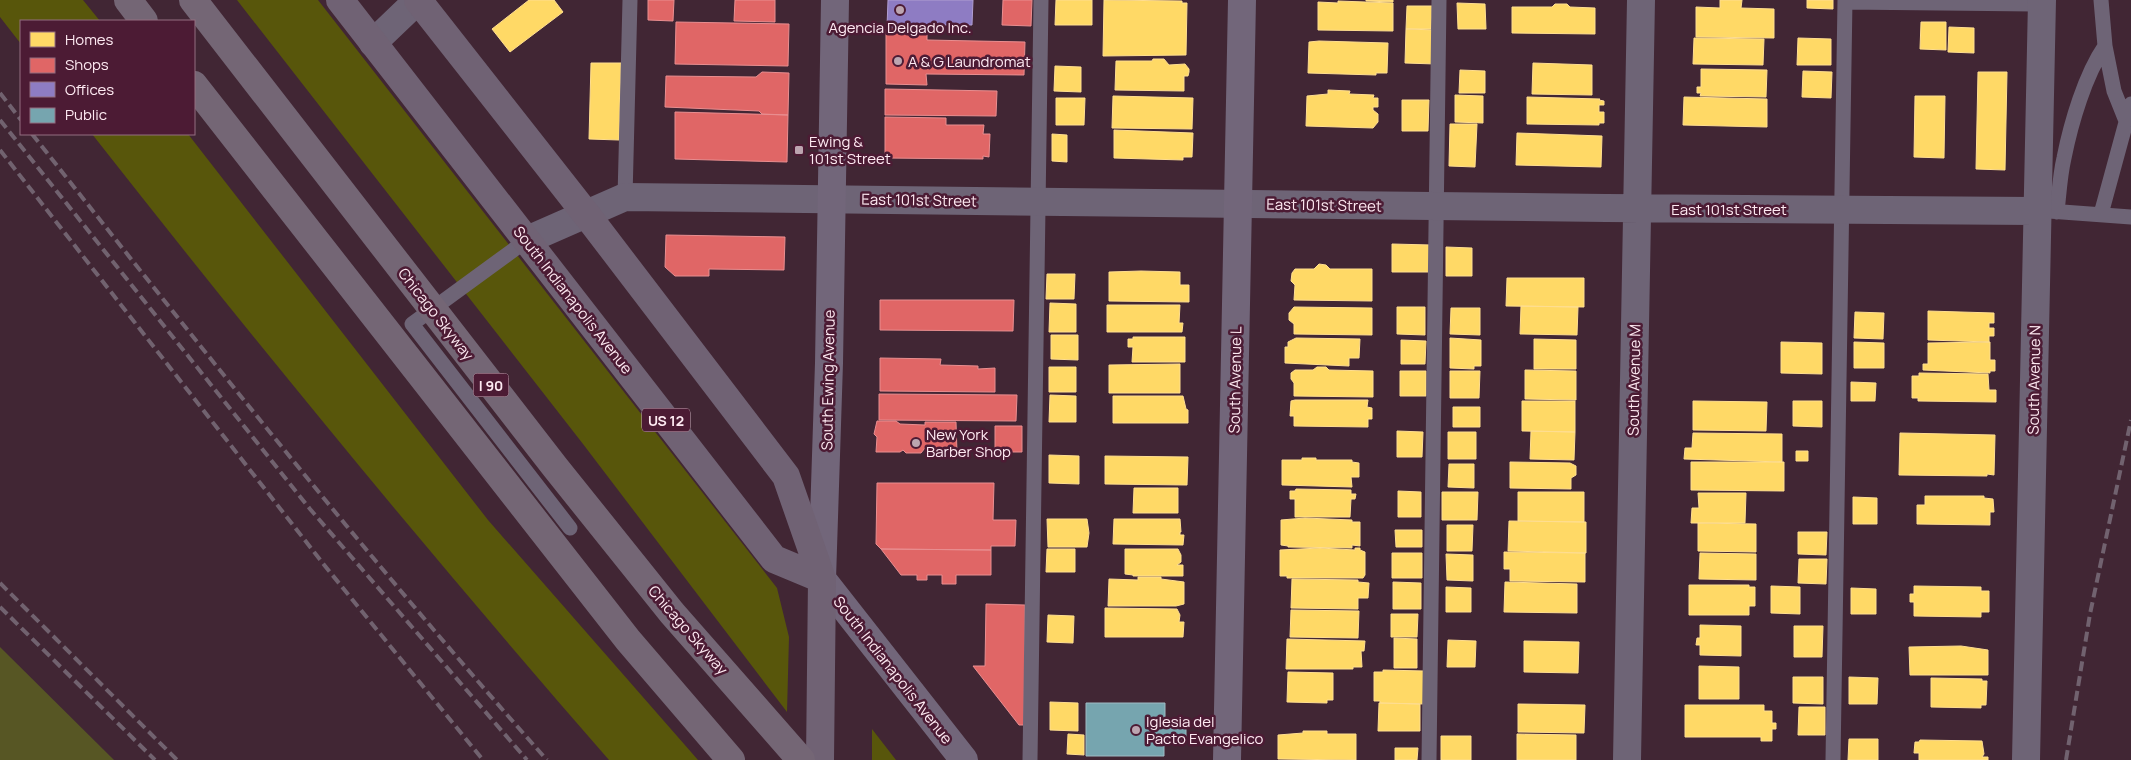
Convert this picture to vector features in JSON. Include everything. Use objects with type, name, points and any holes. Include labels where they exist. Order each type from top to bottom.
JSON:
[{"type":"highway","points":[[128,0],[143,20]]},
{"type":"highway","name":"Chicago Skyway","points":[[193,0],[573,490],[672,613],[802,760]]},
{"type":"highway","points":[[195,86],[628,640],[731,760]]},
{"type":"main road","name":"South Indianapolis Avenue","points":[[340,0],[774,559],[822,579]]},
{"type":"main road","name":"South Indianapolis Avenue","points":[[418,0],[586,214],[786,476],[822,579],[964,760]]},
{"type":"main road","name":"South Ewing Avenue","points":[[820,760],[822,579],[835,0]]},
{"type":"main road","name":"South Avenue L","points":[[1228,760],[1242,0]]},
{"type":"street","points":[[373,43],[418,0]]},
{"type":"street","name":"South Avenue M","points":[[1627,760],[1641,0]]},
{"type":"street","name":"South Avenue N","points":[[2026,760],[2047,211],[2042,2]]},
{"type":"street","name":"East 101st Street","points":[[526,240],[625,197],[2047,211]]},
{"type":"lane","points":[[625,197],[630,0]]},
{"type":"lane","points":[[1030,760],[1041,0]]},
{"type":"lane","points":[[1429,760],[1439,0]]},
{"type":"lane","points":[[2101,0],[2105,46],[2114,91],[2126,121]]},
{"type":"lane","points":[[1832,760],[1845,1],[2042,2]]},
{"type":"lane","points":[[2047,211],[2088,77],[2094,62],[2105,46]]},
{"type":"lane","points":[[2101,214],[2131,104]]},
{"type":"lane","name":"East 101st Street","points":[[2047,211],[2131,217]]},
{"type":"lane","points":[[526,240],[412,324],[570,528]]},
{"type":"shaded area","points":[[0,0],[83,0],[99,20],[20,20],[20,43],[0,17]]},
{"type":"shaded area","points":[[237,0],[318,0],[777,588],[789,637],[787,712],[583,444]]},
{"type":"shaded area","points":[[93,135],[189,135],[488,520],[698,760],[609,760],[346,450]]},
{"type":"shaded area","points":[[0,647],[114,760],[0,760]]},
{"type":"shaded area","points":[[872,729],[896,760],[872,760]]},
{"type":"building: Homes","points":[[529,0],[554,0],[563,12],[510,52],[492,29]]},
{"type":"building: Homes","points":[[1056,0],[1092,0],[1092,25],[1055,25]]},
{"type":"building: Homes","points":[[1104,0],[1182,1],[1182,3],[1187,3],[1186,55],[1103,56]]},
{"type":"building: Homes","points":[[1393,0],[1393,2],[1366,1]]},
{"type":"building: Homes","points":[[1720,0],[1742,0],[1741,8],[1774,9],[1774,38],[1696,37],[1696,7],[1720,8]]},
{"type":"building: Homes","points":[[1807,0],[1833,0],[1833,9],[1807,8]]},
{"type":"building: Homes","points":[[1338,1],[1393,3],[1393,31],[1318,30],[1318,2],[1338,3]]},
{"type":"building: Homes","points":[[1457,3],[1485,4],[1486,29],[1458,29]]},
{"type":"building: Homes","points":[[1555,4],[1595,8],[1595,34],[1512,33],[1512,7],[1552,7]]},
{"type":"building: Homes","points":[[1407,6],[1432,6],[1431,29],[1406,29]]},
{"type":"building: Homes","points":[[1921,22],[1946,22],[1946,50],[1920,49]]},
{"type":"building: Homes","points":[[1949,27],[1974,28],[1974,53],[1948,52]]},
{"type":"building: Homes","points":[[1406,29],[1436,30],[1435,64],[1405,63]]},
{"type":"building: Homes","points":[[1694,38],[1764,39],[1763,65],[1693,64]]},
{"type":"building: Homes","points":[[1798,38],[1831,39],[1831,65],[1797,65]]},
{"type":"building: Homes","points":[[1309,42],[1388,43],[1387,73],[1376,73],[1376,75],[1308,73]]},
{"type":"building: Homes","points":[[1153,59],[1164,59],[1169,65],[1185,64],[1189,72],[1188,76],[1184,76],[1184,91],[1115,90],[1116,61],[1152,61]]},
{"type":"building: Homes","points":[[591,63],[621,63],[619,140],[589,139]]},
{"type":"building: Homes","points":[[1533,63],[1592,65],[1592,95],[1532,94]]},
{"type":"building: Homes","points":[[1055,66],[1081,67],[1081,92],[1054,91]]},
{"type":"building: Homes","points":[[1701,69],[1767,70],[1766,97],[1700,96],[1701,93],[1697,93],[1697,87],[1701,87]]},
{"type":"building: Homes","points":[[1460,70],[1485,71],[1485,93],[1459,93]]},
{"type":"building: Homes","points":[[1803,71],[1832,72],[1831,98],[1802,97]]},
{"type":"building: Homes","points":[[1978,72],[2007,72],[2005,170],[1976,169]]},
{"type":"building: Homes","points":[[1328,90],[1350,91],[1349,94],[1374,95],[1373,98],[1378,98],[1378,107],[1373,107],[1373,110],[1378,114],[1378,122],[1373,128],[1306,126],[1307,96],[1328,94]]},
{"type":"building: Homes","points":[[1455,95],[1483,96],[1483,123],[1455,122]]},
{"type":"building: Homes","points":[[1113,96],[1193,98],[1192,129],[1112,128]]},
{"type":"building: Homes","points":[[1915,96],[1945,96],[1944,158],[1914,157]]},
{"type":"building: Homes","points":[[1527,97],[1600,99],[1604,101],[1604,105],[1599,105],[1599,112],[1604,112],[1604,123],[1599,123],[1599,125],[1527,124]]},
{"type":"building: Homes","points":[[1684,97],[1767,99],[1767,127],[1683,125]]},
{"type":"building: Homes","points":[[1056,98],[1085,98],[1084,125],[1056,125]]},
{"type":"building: Homes","points":[[1402,100],[1429,100],[1428,131],[1402,131]]},
{"type":"building: Homes","points":[[1450,124],[1477,124],[1475,167],[1449,166]]},
{"type":"building: Homes","points":[[1114,130],[1193,133],[1192,157],[1183,157],[1183,160],[1114,158]]},
{"type":"building: Homes","points":[[1517,133],[1602,136],[1601,167],[1516,165]]},
{"type":"building: Homes","points":[[1052,134],[1067,135],[1067,162],[1052,161]]},
{"type":"building: Homes","points":[[1392,244],[1431,245],[1431,272],[1392,272]]},
{"type":"building: Homes","points":[[1446,247],[1472,248],[1472,276],[1446,276]]},
{"type":"building: Homes","points":[[1319,264],[1326,265],[1330,269],[1372,269],[1372,301],[1294,300],[1295,285],[1291,281],[1292,273],[1295,269],[1314,269]]},
{"type":"building: Homes","points":[[1109,272],[1180,272],[1180,285],[1189,285],[1189,302],[1109,301]]},
{"type":"building: Homes","points":[[1047,274],[1075,274],[1074,299],[1046,299]]},
{"type":"building: Homes","points":[[1507,278],[1584,278],[1584,307],[1506,306]]},
{"type":"building: Homes","points":[[1050,303],[1076,304],[1076,332],[1049,332]]},
{"type":"building: Homes","points":[[1107,305],[1180,305],[1179,323],[1183,323],[1182,332],[1107,332]]},
{"type":"building: Homes","points":[[1521,306],[1578,307],[1577,335],[1520,334]]},
{"type":"building: Homes","points":[[1294,307],[1372,308],[1372,335],[1294,334],[1294,324],[1289,320],[1289,313]]},
{"type":"building: Homes","points":[[1397,307],[1425,307],[1425,335],[1397,334]]},
{"type":"building: Homes","points":[[1451,308],[1480,308],[1480,335],[1450,334]]},
{"type":"building: Homes","points":[[1928,311],[1994,313],[1994,323],[1989,323],[1989,328],[1994,328],[1994,336],[1989,336],[1989,342],[1928,340]]},
{"type":"building: Homes","points":[[1855,312],[1884,313],[1883,339],[1854,338]]},
{"type":"building: Homes","points":[[1051,335],[1078,335],[1078,360],[1051,359]]},
{"type":"building: Homes","points":[[1133,337],[1185,337],[1185,362],[1132,362],[1133,347],[1128,347],[1128,339],[1133,339]]},
{"type":"building: Homes","points":[[1296,338],[1360,339],[1359,358],[1349,358],[1349,366],[1285,363],[1285,347],[1288,347],[1288,342]]},
{"type":"building: Homes","points":[[1450,338],[1481,340],[1481,366],[1474,366],[1474,369],[1450,368]]},
{"type":"building: Homes","points":[[1534,339],[1576,340],[1576,369],[1534,369]]},
{"type":"building: Homes","points":[[1401,340],[1426,341],[1425,364],[1401,364]]},
{"type":"building: Homes","points":[[1781,342],[1822,343],[1822,374],[1781,373]]},
{"type":"building: Homes","points":[[1854,342],[1884,343],[1884,368],[1854,368]]},
{"type":"building: Homes","points":[[1990,342],[1990,360],[1995,360],[1995,371],[1990,371],[1990,373],[1923,370],[1923,364],[1928,364],[1928,343]]},
{"type":"building: Homes","points":[[1180,364],[1180,393],[1109,393],[1109,365]]},
{"type":"building: Homes","points":[[1049,367],[1076,367],[1076,392],[1049,392]]},
{"type":"building: Homes","points":[[1317,367],[1326,367],[1329,370],[1373,371],[1373,397],[1294,396],[1294,383],[1291,379],[1291,373],[1295,370],[1313,370]]},
{"type":"building: Homes","points":[[1525,370],[1576,371],[1576,400],[1525,399]]},
{"type":"building: Homes","points":[[1400,371],[1426,371],[1426,396],[1400,396]]},
{"type":"building: Homes","points":[[1450,371],[1480,371],[1479,398],[1450,398]]},
{"type":"building: Homes","points":[[1919,373],[1988,374],[1989,390],[1996,390],[1996,402],[1918,401],[1918,398],[1912,398],[1912,376],[1919,376]]},
{"type":"building: Homes","points":[[1851,382],[1876,383],[1875,401],[1851,401]]},
{"type":"building: Homes","points":[[1050,395],[1076,396],[1076,422],[1049,422]]},
{"type":"building: Homes","points":[[1113,396],[1183,396],[1186,409],[1188,410],[1188,423],[1113,423]]},
{"type":"building: Homes","points":[[1368,400],[1367,407],[1372,408],[1372,419],[1368,419],[1368,427],[1294,426],[1294,416],[1290,416],[1291,401]]},
{"type":"building: Homes","points":[[1522,401],[1575,401],[1575,432],[1522,431]]},
{"type":"building: Homes","points":[[1693,401],[1767,402],[1766,431],[1693,430]]},
{"type":"building: Homes","points":[[1793,401],[1822,401],[1822,427],[1793,426]]},
{"type":"building: Homes","points":[[1453,407],[1480,407],[1480,427],[1453,427]]},
{"type":"building: Homes","points":[[1397,431],[1423,432],[1422,457],[1397,457]]},
{"type":"building: Homes","points":[[1531,431],[1575,432],[1574,460],[1530,459]]},
{"type":"building: Homes","points":[[1448,432],[1476,432],[1476,459],[1448,459]]},
{"type":"building: Homes","points":[[1693,433],[1782,434],[1782,462],[1684,459],[1685,448],[1692,448]]},
{"type":"building: Homes","points":[[1900,433],[1995,435],[1994,475],[1899,475]]},
{"type":"building: Homes","points":[[1796,451],[1808,451],[1808,461],[1796,461]]},
{"type":"building: Homes","points":[[1049,455],[1079,456],[1079,484],[1049,483]]},
{"type":"building: Homes","points":[[1105,456],[1188,457],[1187,485],[1105,484]]},
{"type":"building: Homes","points":[[1302,458],[1352,460],[1352,462],[1359,463],[1359,477],[1351,477],[1352,487],[1282,485],[1282,460],[1302,460]]},
{"type":"building: Homes","points":[[1510,462],[1570,463],[1576,466],[1576,475],[1571,478],[1571,489],[1510,488]]},
{"type":"building: Homes","points":[[1691,462],[1784,462],[1784,491],[1691,490]]},
{"type":"building: Homes","points":[[1449,464],[1474,464],[1474,488],[1448,487]]},
{"type":"building: Homes","points":[[1134,488],[1178,488],[1178,513],[1133,513]]},
{"type":"building: Homes","points":[[1296,489],[1351,490],[1351,494],[1356,494],[1355,499],[1351,499],[1350,517],[1295,517],[1295,499],[1290,499],[1290,491],[1295,491]]},
{"type":"building: Homes","points":[[1398,491],[1421,492],[1421,517],[1398,517]]},
{"type":"building: Homes","points":[[1442,492],[1478,492],[1477,520],[1442,520]]},
{"type":"building: Homes","points":[[1518,492],[1584,492],[1584,522],[1518,521]]},
{"type":"building: Homes","points":[[1698,493],[1746,493],[1745,523],[1691,523],[1692,508],[1699,508]]},
{"type":"building: Homes","points":[[1925,496],[1984,496],[1984,498],[1993,499],[1994,512],[1990,512],[1990,525],[1917,524],[1917,505],[1925,505]]},
{"type":"building: Homes","points":[[1853,497],[1877,498],[1877,524],[1853,524]]},
{"type":"building: Homes","points":[[1305,518],[1360,522],[1360,546],[1352,545],[1352,548],[1288,547],[1281,545],[1281,520]]},
{"type":"building: Homes","points":[[1047,519],[1087,519],[1089,533],[1087,547],[1048,547]]},
{"type":"building: Homes","points":[[1114,519],[1180,519],[1180,535],[1184,535],[1183,545],[1113,544]]},
{"type":"building: Homes","points":[[1509,521],[1586,522],[1586,553],[1508,551]]},
{"type":"building: Homes","points":[[1698,523],[1756,524],[1756,552],[1698,551]]},
{"type":"building: Homes","points":[[1447,525],[1473,525],[1472,551],[1447,551]]},
{"type":"building: Homes","points":[[1395,530],[1422,530],[1422,547],[1396,547]]},
{"type":"building: Homes","points":[[1798,532],[1827,532],[1826,555],[1798,554]]},
{"type":"building: Homes","points":[[1320,548],[1355,550],[1355,548],[1360,548],[1360,550],[1365,552],[1365,575],[1363,578],[1287,578],[1287,576],[1280,576],[1280,550]]},
{"type":"building: Homes","points":[[1047,549],[1075,549],[1075,572],[1046,572]]},
{"type":"building: Homes","points":[[1125,549],[1178,549],[1181,555],[1181,562],[1177,565],[1183,565],[1183,576],[1133,576],[1125,574]]},
{"type":"building: Homes","points":[[1504,552],[1585,553],[1585,582],[1510,581],[1510,569],[1504,569]]},
{"type":"building: Homes","points":[[1392,553],[1422,553],[1422,578],[1392,578]]},
{"type":"building: Homes","points":[[1700,553],[1756,554],[1756,580],[1699,579]]},
{"type":"building: Homes","points":[[1446,554],[1473,555],[1473,581],[1447,580]]},
{"type":"building: Homes","points":[[1799,559],[1827,559],[1826,584],[1798,583]]},
{"type":"building: Homes","points":[[1138,577],[1161,577],[1161,579],[1184,582],[1184,604],[1176,606],[1108,606],[1109,579],[1138,580]]},
{"type":"building: Homes","points":[[1292,579],[1358,580],[1358,582],[1369,583],[1368,598],[1358,598],[1358,609],[1291,608]]},
{"type":"building: Homes","points":[[1393,582],[1421,583],[1421,609],[1393,609]]},
{"type":"building: Homes","points":[[1505,582],[1577,584],[1577,613],[1504,612]]},
{"type":"building: Homes","points":[[1689,585],[1749,585],[1749,587],[1755,587],[1755,606],[1749,606],[1749,615],[1689,615]]},
{"type":"building: Homes","points":[[1771,586],[1800,587],[1800,614],[1771,613]]},
{"type":"building: Homes","points":[[1914,586],[1981,587],[1981,591],[1989,591],[1989,612],[1981,612],[1981,617],[1914,616],[1914,602],[1910,602],[1910,594],[1914,594]]},
{"type":"building: Homes","points":[[1446,587],[1471,588],[1471,612],[1446,612]]},
{"type":"building: Homes","points":[[1851,588],[1876,589],[1876,614],[1851,614]]},
{"type":"building: Homes","points":[[1105,608],[1177,609],[1180,615],[1179,622],[1184,622],[1183,637],[1105,637]]},
{"type":"building: Homes","points":[[1291,610],[1359,611],[1358,638],[1290,637]]},
{"type":"building: Homes","points":[[1391,614],[1418,614],[1417,637],[1391,637]]},
{"type":"building: Homes","points":[[1048,615],[1074,616],[1073,643],[1047,642]]},
{"type":"building: Homes","points":[[1700,625],[1741,626],[1741,656],[1700,655],[1700,645],[1696,645],[1697,638],[1700,638]]},
{"type":"building: Homes","points":[[1794,626],[1823,626],[1822,657],[1794,657]]},
{"type":"building: Homes","points":[[1394,638],[1417,639],[1417,668],[1394,668]]},
{"type":"building: Homes","points":[[1287,639],[1365,641],[1364,651],[1361,651],[1362,667],[1353,667],[1353,669],[1286,669]]},
{"type":"building: Homes","points":[[1448,640],[1476,641],[1475,667],[1447,667]]},
{"type":"building: Homes","points":[[1524,641],[1579,642],[1578,673],[1524,672]]},
{"type":"building: Homes","points":[[1961,646],[1988,650],[1988,675],[1910,675],[1909,647]]},
{"type":"building: Homes","points":[[1699,666],[1739,667],[1739,699],[1699,699]]},
{"type":"building: Homes","points":[[1383,670],[1424,671],[1424,704],[1380,703],[1380,701],[1374,701],[1374,672],[1383,672]]},
{"type":"building: Homes","points":[[1288,672],[1333,673],[1333,700],[1327,700],[1327,703],[1287,702]]},
{"type":"building: Homes","points":[[1793,677],[1823,677],[1823,704],[1793,703]]},
{"type":"building: Homes","points":[[1849,677],[1878,678],[1877,704],[1849,704]]},
{"type":"building: Homes","points":[[1931,678],[1982,679],[1982,681],[1987,681],[1986,705],[1981,705],[1981,708],[1931,707]]},
{"type":"building: Homes","points":[[1050,702],[1078,703],[1078,731],[1050,730]]},
{"type":"building: Homes","points":[[1379,703],[1420,704],[1420,731],[1378,731]]},
{"type":"building: Homes","points":[[1518,704],[1585,705],[1584,733],[1518,732]]},
{"type":"building: Homes","points":[[1685,705],[1764,705],[1764,711],[1772,711],[1772,723],[1776,723],[1776,729],[1772,729],[1772,741],[1761,741],[1761,737],[1685,737]]},
{"type":"building: Homes","points":[[1799,707],[1825,707],[1825,735],[1798,735]]},
{"type":"building: Homes","points":[[1303,731],[1327,731],[1327,734],[1356,734],[1356,760],[1278,759],[1278,735],[1303,733]]},
{"type":"building: Homes","points":[[1068,734],[1084,735],[1084,755],[1067,754]]},
{"type":"building: Homes","points":[[1517,734],[1576,735],[1576,760],[1517,760]]},
{"type":"building: Homes","points":[[1441,736],[1471,736],[1471,760],[1441,760]]},
{"type":"building: Homes","points":[[1849,739],[1878,739],[1878,760],[1848,760]]},
{"type":"building: Homes","points":[[1920,740],[1982,741],[1984,754],[1982,757],[1988,757],[1988,760],[1919,760],[1919,753],[1914,753],[1915,742]]},
{"type":"building: Homes","points":[[1395,748],[1418,748],[1417,760],[1395,760]]},
{"type":"building: Shops","points":[[648,0],[674,0],[673,21],[648,20]]},
{"type":"building: Shops","points":[[735,0],[775,0],[775,22],[734,21]]},
{"type":"building: Shops","points":[[1003,0],[1032,0],[1031,26],[1002,25]]},
{"type":"building: Shops","points":[[676,22],[789,24],[788,66],[675,64]]},
{"type":"building: Shops","points":[[886,29],[927,29],[927,40],[1025,42],[1024,75],[926,74],[927,85],[886,84]]},
{"type":"building: Shops","points":[[762,72],[789,73],[788,115],[762,114],[759,111],[665,107],[666,76],[756,77]]},
{"type":"building: Shops","points":[[885,89],[997,91],[996,116],[885,115]]},
{"type":"building: Shops","points":[[675,112],[788,115],[787,162],[675,159]]},
{"type":"building: Shops","points":[[885,117],[946,118],[946,125],[984,125],[983,134],[990,134],[989,157],[983,156],[983,159],[885,158]]},
{"type":"building: Shops","points":[[666,235],[785,237],[784,270],[709,269],[709,276],[675,276],[665,267]]},
{"type":"building: Shops","points":[[880,300],[1014,300],[1013,331],[880,330]]},
{"type":"building: Shops","points":[[880,358],[941,359],[940,365],[978,366],[978,369],[995,368],[995,392],[880,391]]},
{"type":"building: Shops","points":[[879,394],[1017,395],[1016,421],[879,420]]},
{"type":"building: Shops","name":"New York Barber Shop","points":[[877,421],[896,421],[900,424],[925,425],[925,422],[956,422],[957,453],[930,453],[925,448],[921,453],[906,453],[903,450],[900,452],[876,452],[877,437],[874,434]]},
{"type":"building: Shops","points":[[995,426],[1022,426],[1022,452],[995,452]]},
{"type":"building: Shops","points":[[877,483],[994,483],[993,520],[1016,520],[1015,546],[991,546],[991,550],[881,549],[876,544]]},
{"type":"building: Shops","points":[[881,549],[991,550],[991,575],[956,575],[956,584],[942,584],[942,575],[927,575],[927,580],[917,580],[917,575],[901,575]]},
{"type":"building: Shops","points":[[986,604],[1025,605],[1024,725],[1019,725],[973,666],[985,666]]},
{"type":"building: Offices","points":[[888,0],[973,0],[972,25],[936,25],[932,28],[887,27]]},
{"type":"building: Public","name":"Iglesia del Pacto Evangelico","points":[[1086,703],[1165,703],[1165,719],[1186,719],[1186,741],[1164,741],[1164,756],[1086,756]]},
{"type":"railway","points":[[0,93],[20,119]]},
{"type":"railway","points":[[0,120],[310,509],[527,760]]},
{"type":"railway","points":[[33,135],[221,372],[349,529],[547,760]]},
{"type":"railway","points":[[0,150],[325,566],[483,760]]},
{"type":"railway","points":[[2066,760],[2090,614],[2131,420]]},
{"type":"railway","points":[[0,583],[177,760]]},
{"type":"railway","points":[[0,607],[155,760]]},
{"type":"place","name":"Agencia Delgado Inc.","points":[[900,10]]},
{"type":"place","name":"A & G Laundromat","points":[[898,61]]},
{"type":"place","name":"Ewing & 101st Street","points":[[799,150]]},
{"type":"place","name":"New York Barber Shop","points":[[916,443]]},
{"type":"place","name":"Iglesia del Pacto Evangelico","points":[[1136,730]]}]
